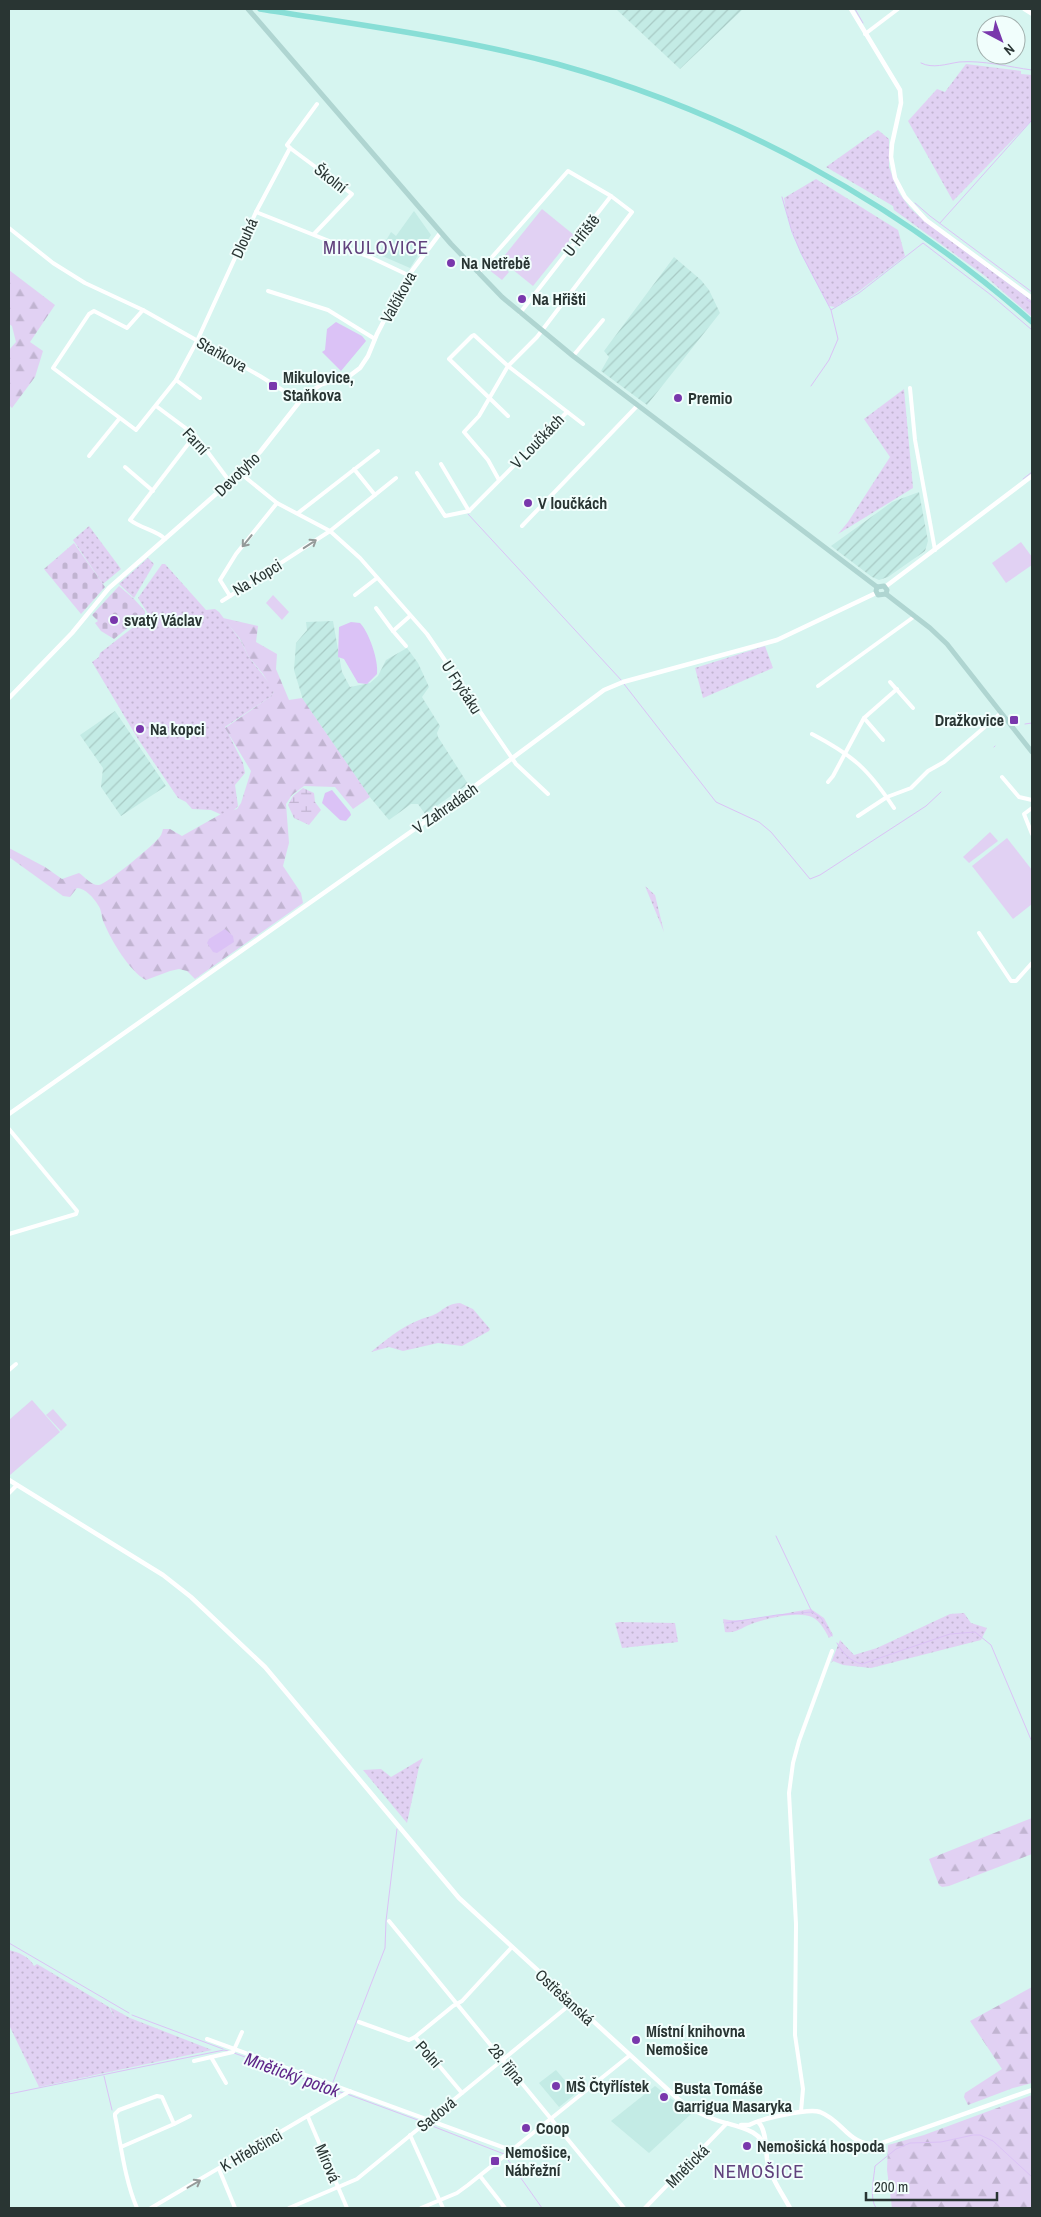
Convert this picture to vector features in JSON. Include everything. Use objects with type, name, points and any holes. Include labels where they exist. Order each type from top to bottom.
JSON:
[{"type":"main road","points":[[248,9],[441,232],[478,273],[520,312],[541,331],[877,590],[881,596],[886,594]]},
{"type":"main road","points":[[260,9],[490,48],[557,64],[661,98],[763,142],[852,190],[946,253],[1032,322]]},
{"type":"main road","points":[[877,590],[881,585],[885,587],[886,594],[947,644],[1032,752]]},
{"type":"street","points":[[851,9],[900,90],[901,103],[891,157],[895,178],[905,198],[926,220],[1032,298]]},
{"type":"street","points":[[865,34],[898,9]]},
{"type":"street","points":[[1024,9],[1032,14]]},
{"type":"street","name":"Dlouhá","points":[[143,310],[127,328],[94,311],[89,314],[52,368],[119,419],[137,430],[176,380],[197,341],[256,212],[290,148],[287,145],[317,104]]},
{"type":"street","name":"Školní","points":[[290,148],[352,194],[314,234]]},
{"type":"street","name":"U Hřiště","points":[[478,273],[568,171],[611,196],[520,312]]},
{"type":"street","name":"V Loučkách","points":[[499,480],[488,460],[464,432],[479,416],[508,366],[541,331],[632,212],[611,196]]},
{"type":"street","points":[[256,212],[314,234],[408,275]]},
{"type":"street","name":"Staňkova","points":[[9,228],[53,262],[85,283],[143,310],[300,401]]},
{"type":"street","name":"Valčíkova","points":[[300,401],[317,386],[348,377],[355,373],[366,360],[408,275],[441,232]]},
{"type":"street","name":"Valčíkova","points":[[268,291],[328,310],[375,339]]},
{"type":"street","points":[[574,356],[603,320]]},
{"type":"street","name":"V Loučkách","points":[[469,511],[567,412],[508,366],[474,335],[449,358],[508,416]]},
{"type":"street","points":[[176,380],[200,398]]},
{"type":"street","points":[[910,388],[915,440],[934,550]]},
{"type":"street","name":"Devotyho","points":[[9,698],[72,632],[104,594],[240,473],[260,452],[300,401]]},
{"type":"street","points":[[522,526],[638,405]]},
{"type":"street","name":"Farní","points":[[156,406],[195,435],[230,482]]},
{"type":"street","points":[[567,412],[583,424]]},
{"type":"street","points":[[89,456],[119,419]]},
{"type":"street","points":[[165,539],[162,535],[139,527],[130,520],[195,435]]},
{"type":"street","points":[[298,513],[378,451]]},
{"type":"street","points":[[417,473],[445,516],[469,511],[441,464]]},
{"type":"street","points":[[125,466],[153,491]]},
{"type":"street","points":[[354,469],[375,494]]},
{"type":"street","points":[[240,473],[278,503],[330,531]]},
{"type":"street","points":[[885,587],[1032,476]]},
{"type":"street","name":"Na Kopci","points":[[278,503],[236,554],[220,580],[230,596],[330,531],[396,478]]},
{"type":"street","name":"U Fryčáku","points":[[330,531],[360,558],[427,634],[512,759],[548,794]]},
{"type":"street","points":[[355,595],[377,578]]},
{"type":"street","name":"V Zahradách","points":[[9,1114],[512,759],[591,699],[623,682],[778,640],[877,590]]},
{"type":"street","points":[[222,601],[230,596]]},
{"type":"street","points":[[376,608],[406,646]]},
{"type":"street","points":[[393,631],[410,616]]},
{"type":"street","points":[[818,686],[915,616]]},
{"type":"street","points":[[890,682],[914,708]]},
{"type":"street","points":[[828,782],[864,718],[897,689]]},
{"type":"street","points":[[858,816],[886,797],[911,788],[928,771],[944,762],[1001,713]]},
{"type":"street","points":[[864,718],[883,740]]},
{"type":"street","points":[[812,734],[846,753],[866,771],[894,808]]},
{"type":"street","points":[[1002,777],[1019,798],[1032,800]]},
{"type":"street","points":[[1032,808],[1024,814],[1032,834]]},
{"type":"street","points":[[979,933],[1011,981],[1016,981],[1032,963]]},
{"type":"street","points":[[9,1130],[77,1211],[76,1214],[9,1234]]},
{"type":"street","points":[[9,1370],[16,1364]]},
{"type":"street","name":"Ostřešanská","points":[[9,1480],[163,1576],[191,1597],[270,1672],[459,1898],[629,2056],[688,2106],[708,2117],[747,2128],[753,2134]]},
{"type":"street","points":[[9,1493],[17,1486]]},
{"type":"street","points":[[802,2111],[803,2090],[795,2034],[796,1932],[789,1793],[793,1763],[799,1741],[832,1651]]},
{"type":"street","name":"28. října","points":[[389,1921],[624,2208]]},
{"type":"street","points":[[415,2037],[457,2004],[512,1947]]},
{"type":"street","name":"Sadová","points":[[289,2208],[357,2179],[572,2003]]},
{"type":"street","name":"Polní","points":[[359,2022],[409,2040],[415,2037],[462,2093]]},
{"type":"street","points":[[194,2060],[233,2052],[242,2032]]},
{"type":"street","points":[[207,2039],[332,2084],[348,2093],[427,2122],[505,2148],[510,2152]]},
{"type":"street","points":[[421,2208],[457,2193],[629,2056]]},
{"type":"street","points":[[211,2057],[226,2083]]},
{"type":"street","points":[[730,2124],[747,2125],[802,2111],[814,2110],[825,2114],[852,2138],[866,2144],[879,2144],[1032,2090]]},
{"type":"street","name":"K Hřebčinci","points":[[151,2208],[348,2093]]},
{"type":"street","points":[[136,2208],[115,2112],[160,2096],[164,2099],[174,2124]]},
{"type":"street","points":[[122,2147],[190,2116]]},
{"type":"street","name":"Mírová","points":[[308,2117],[347,2208]]},
{"type":"street","points":[[753,2134],[760,2133],[767,2122],[777,2118]]},
{"type":"street","points":[[755,2122],[761,2124],[771,2173],[790,2208]]},
{"type":"street","points":[[755,2122],[750,2126],[753,2134],[762,2139],[767,2152]]},
{"type":"street","name":"Mnětická","points":[[645,2208],[730,2124]]},
{"type":"street","points":[[410,2135],[443,2208]]},
{"type":"street","points":[[219,2169],[236,2208]]},
{"type":"street","points":[[480,2176],[505,2208]]},
{"type":"shaded area","points":[[616,9],[743,9],[680,69]]},
{"type":"shaded area","points":[[414,211],[431,235],[410,268],[380,255],[377,256],[391,232],[396,236]]},
{"type":"shaded area","points":[[674,257],[701,280],[709,290],[720,313],[647,405],[601,371],[609,357],[604,351]]},
{"type":"shaded area","points":[[336,322],[362,336],[366,341],[341,371],[322,352],[325,350],[327,329]]},
{"type":"shaded area","points":[[919,492],[928,541],[925,551],[888,577],[879,580],[872,577],[831,546],[892,502]]},
{"type":"shaded area","points":[[333,621],[342,672],[350,687],[370,683],[378,676],[386,660],[407,648],[418,663],[429,687],[422,697],[440,726],[437,733],[438,737],[468,784],[425,814],[418,804],[411,804],[389,820],[369,796],[303,700],[294,670],[296,643],[307,630],[306,622]]},
{"type":"shaded area","points":[[351,622],[360,623],[363,627],[375,655],[377,674],[367,684],[358,683],[344,659],[338,657],[339,627]]},
{"type":"shaded area","points":[[115,711],[166,786],[121,816],[101,787],[103,768],[80,735]]},
{"type":"shaded area","points":[[332,790],[350,812],[351,815],[346,821],[340,820],[322,803],[325,793]]},
{"type":"shaded area","points":[[225,929],[233,936],[234,942],[217,953],[213,952],[207,943],[209,939]]},
{"type":"shaded area","name":"MŠ Čtyřlístek","points":[[556,2070],[573,2090],[574,2095],[559,2107],[539,2083]]},
{"type":"shaded area","points":[[655,2086],[691,2114],[649,2153],[611,2121]]},
{"type":"green space","points":[[966,64],[1021,71],[1021,74],[1032,75],[1032,120],[953,201],[908,121],[937,89],[945,92]]},
{"type":"green space","points":[[878,130],[889,139],[889,167],[899,193],[910,208],[923,220],[1032,301],[1032,317],[985,276],[894,210],[893,206],[826,167]]},
{"type":"green space","points":[[816,179],[898,230],[905,256],[835,307],[829,306],[808,267],[791,227],[784,198]]},
{"type":"green space","points":[[542,209],[574,235],[533,286],[501,260]]},
{"type":"green space","points":[[496,260],[509,272],[502,280],[488,269]]},
{"type":"green space","points":[[9,270],[55,305],[30,342],[43,351],[35,377],[12,408],[9,405],[9,350],[16,342],[12,326],[9,324]]},
{"type":"green space","points":[[904,389],[913,488],[838,534],[848,522],[890,457],[864,419]]},
{"type":"green space","points":[[89,526],[121,569],[103,584],[73,540]]},
{"type":"green space","points":[[1021,542],[1032,557],[1032,565],[1006,583],[992,563]]},
{"type":"green space","points":[[74,543],[105,587],[81,614],[44,569]]},
{"type":"green space","points":[[148,558],[154,564],[134,598],[119,584]]},
{"type":"green space","points":[[162,564],[165,564],[206,610],[215,609],[219,612],[241,641],[248,656],[273,688],[274,692],[270,697],[225,727],[243,763],[245,773],[235,785],[238,806],[232,812],[222,815],[211,810],[192,809],[186,802],[178,798],[138,739],[92,662],[99,657],[100,653],[149,615],[138,598]]},
{"type":"green space","points":[[119,586],[134,599],[145,611],[145,614],[114,639],[101,631],[95,623],[98,621],[92,615]]},
{"type":"green space","points":[[273,595],[289,612],[282,620],[266,603]]},
{"type":"green space","points":[[223,618],[258,626],[256,642],[277,654],[276,669],[289,700],[302,698],[370,797],[353,809],[335,787],[304,786],[292,795],[286,804],[289,843],[283,866],[301,893],[303,903],[195,979],[187,971],[179,969],[146,980],[134,970],[116,946],[103,921],[99,907],[89,894],[77,888],[70,897],[63,896],[9,857],[9,848],[45,867],[62,879],[79,873],[91,883],[99,885],[119,872],[147,849],[159,838],[163,829],[170,829],[182,836],[221,814],[237,809],[241,803],[251,771],[225,728],[270,697],[274,692],[263,674],[248,656],[241,640]]},
{"type":"green space","points":[[765,646],[773,668],[703,698],[695,668]]},
{"type":"green space","points":[[303,788],[314,793],[315,802],[321,810],[309,825],[294,818],[288,805],[293,796]]},
{"type":"green space","points":[[990,832],[998,841],[969,863],[963,857]]},
{"type":"green space","points":[[1007,838],[1032,870],[1032,904],[1013,919],[972,866]]},
{"type":"green space","points":[[645,886],[655,895],[664,932]]},
{"type":"green space","points":[[460,1303],[473,1309],[490,1329],[489,1331],[462,1346],[438,1343],[403,1351],[389,1347],[371,1352],[407,1326],[435,1314],[447,1306]]},
{"type":"green space","points":[[32,1400],[60,1432],[10,1475],[9,1420]]},
{"type":"green space","points":[[53,1409],[67,1425],[61,1431],[46,1415]]},
{"type":"green space","points":[[811,1609],[824,1618],[833,1635],[829,1638],[815,1619],[806,1615],[767,1619],[736,1631],[725,1632],[723,1619],[754,1619]]},
{"type":"green space","points":[[964,1613],[971,1623],[987,1628],[981,1640],[871,1668],[843,1665],[833,1661],[831,1663],[840,1640],[854,1655],[877,1648],[950,1614]]},
{"type":"green space","points":[[615,1623],[675,1623],[678,1642],[622,1648]]},
{"type":"green space","points":[[423,1758],[419,1767],[407,1823],[363,1770],[381,1769],[391,1777]]},
{"type":"green space","points":[[1032,1818],[1032,1854],[949,1886],[942,1887],[939,1885],[929,1859]]},
{"type":"green space","points":[[9,1950],[23,1955],[34,1966],[37,1964],[109,2007],[115,2019],[110,2007],[130,2018],[212,2050],[39,2087],[9,2025]]},
{"type":"green space","points":[[1032,1987],[1032,2083],[968,2105],[964,2097],[965,2093],[1002,2069],[970,2021]]},
{"type":"green space","points":[[1032,2095],[1032,2208],[892,2208],[887,2170],[888,2145],[924,2135]]},
{"type":"waterway","points":[[855,9],[863,23]]},
{"type":"waterway","points":[[921,63],[935,66],[959,62],[977,62],[1032,70]]},
{"type":"waterway","points":[[940,223],[1032,120]]},
{"type":"waterway","points":[[782,197],[792,232],[801,253],[831,310],[859,293],[923,243],[991,295],[1032,330]]},
{"type":"waterway","points":[[915,203],[1032,292]]},
{"type":"waterway","points":[[1026,299],[1032,303]]},
{"type":"waterway","points":[[811,386],[829,360],[838,339],[831,310]]},
{"type":"waterway","points":[[1023,479],[1032,472]]},
{"type":"waterway","points":[[468,514],[622,681]]},
{"type":"waterway","points":[[624,684],[716,802],[759,822],[771,832],[810,879],[820,875],[926,806],[941,792]]},
{"type":"waterway","points":[[1025,724],[1032,723]]},
{"type":"waterway","points":[[776,1536],[812,1612],[821,1618],[832,1636]]},
{"type":"waterway","points":[[726,1623],[812,1612]]},
{"type":"waterway","points":[[837,1643],[847,1656],[862,1664],[950,1634],[975,1632],[991,1645],[1032,1742]]},
{"type":"waterway","points":[[333,2082],[385,1948],[386,1921],[397,1829]]},
{"type":"waterway","points":[[9,1943],[129,2013]]},
{"type":"waterway","points":[[132,2015],[223,2049]]},
{"type":"waterway","name":"Mnětický potok","points":[[9,2094],[224,2050],[228,2051]]},
{"type":"waterway","name":"Mnětický potok","points":[[234,2053],[343,2093]]},
{"type":"waterway","points":[[104,2076],[112,2110]]},
{"type":"waterway","name":"Mnětický potok","points":[[347,2094],[423,2122]]},
{"type":"waterway","name":"Mnětický potok","points":[[427,2124],[504,2154]]},
{"type":"waterway","points":[[876,2208],[872,2193],[875,2166],[896,2149],[910,2143],[941,2142],[980,2135],[993,2141],[1032,2177]]},
{"type":"waterway","name":"Mnětický potok","points":[[506,2157],[542,2208]]},
{"type":"place","name":"Na Netřebě","points":[[451,263]]},
{"type":"place","name":"Na Hřišti","points":[[522,299]]},
{"type":"place","name":"Mikulovice, Staňkova","points":[[273,386]]},
{"type":"place","name":"Premio","points":[[678,398]]},
{"type":"place","name":"V loučkách","points":[[528,503]]},
{"type":"place","name":"svatý Václav","points":[[114,620]]},
{"type":"place","name":"Dražkovice","points":[[1014,720]]},
{"type":"place","name":"Na kopci","points":[[140,729]]},
{"type":"place","name":"Místní knihovna Nemošice","points":[[636,2040]]},
{"type":"place","name":"MŠ Čtyřlístek","points":[[556,2086]]},
{"type":"place","name":"Busta Tomáše Garrigua Masaryka","points":[[664,2097]]},
{"type":"place","name":"Coop","points":[[526,2128]]},
{"type":"place","name":"Nemošická hospoda","points":[[747,2146]]},
{"type":"place","name":"Nemošice, Nábřežní","points":[[495,2161]]},
{"type":"district","name":"MIKULOVICE","points":[[376,247]]},
{"type":"district","name":"NEMOŠICE","points":[[759,2171]]}]
